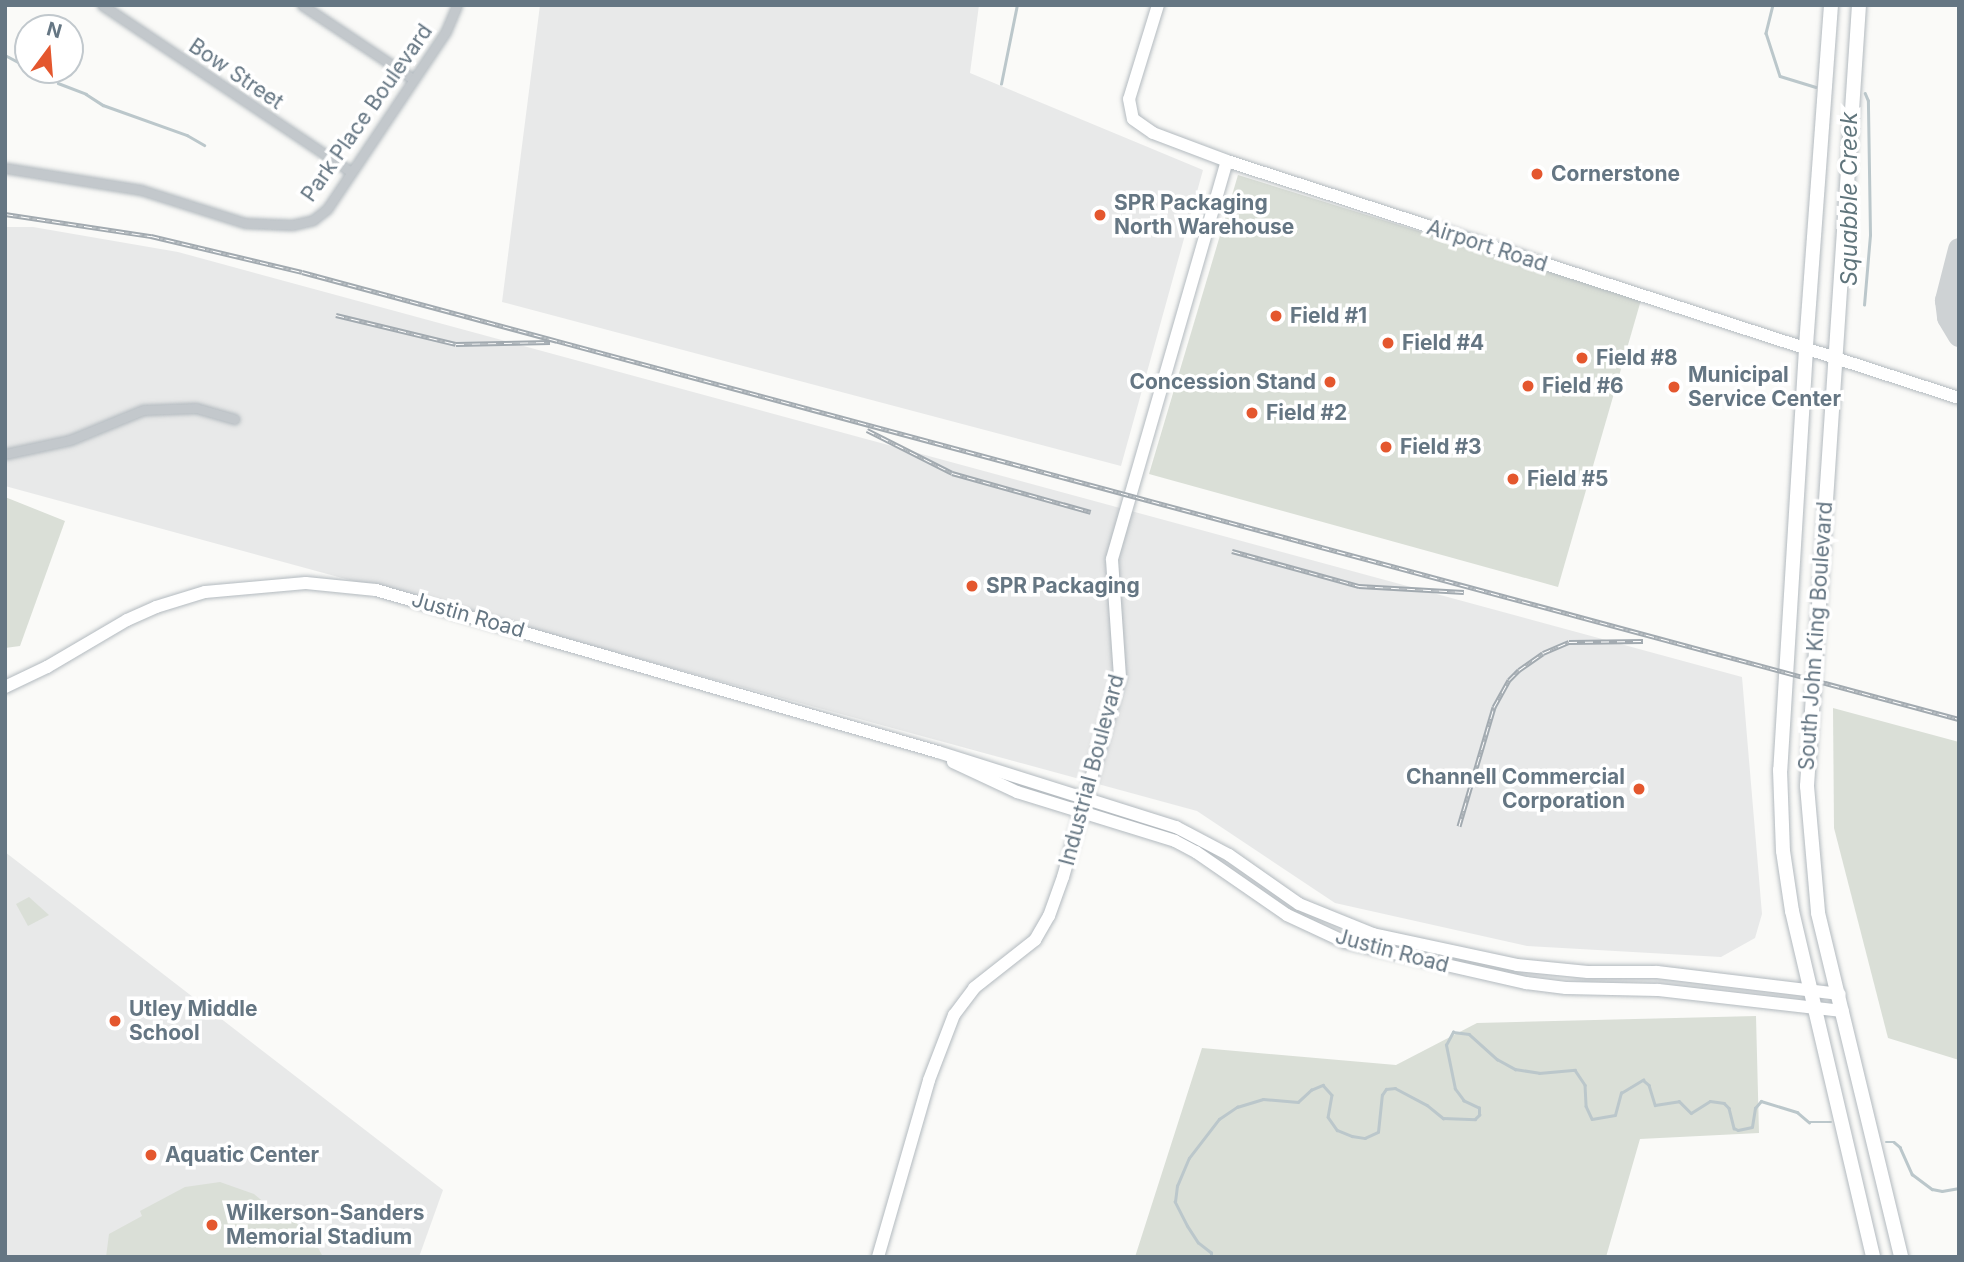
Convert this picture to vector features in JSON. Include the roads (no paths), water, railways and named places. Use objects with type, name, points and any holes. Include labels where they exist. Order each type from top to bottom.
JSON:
[{"type":"main road","name":"South John King Boulevard","points":[[1831,5],[1780,770],[1783,851],[1792,911],[1872,1257]]},
{"type":"main road","name":"South John King Boulevard","points":[[1858,5],[1807,786],[1818,913],[1840,994],[1901,1257]]},
{"type":"street","name":"Bow Street","points":[[102,5],[351,172]]},
{"type":"street","points":[[302,5],[413,79]]},
{"type":"street","name":"Park Place Boulevard","points":[[5,168],[141,190],[200,211],[270,226],[313,220],[327,209],[446,31],[457,5]]},
{"type":"street","name":"Airport Road","points":[[1158,5],[1129,99],[1133,119],[1153,133],[1227,161],[1959,398]]},
{"type":"street","name":"Industrial Boulevard","points":[[878,1257],[929,1080],[948,1027],[962,1002],[974,988],[1035,940],[1049,916],[1120,677],[1112,559],[1227,161]]},
{"type":"street","points":[[5,454],[70,440],[143,410],[196,408],[234,419]]},
{"type":"street","name":"Justin Road","points":[[5,687],[156,607],[205,592],[306,583],[376,590],[938,752],[1176,827],[1228,855],[1298,904],[1373,934],[1517,965],[1588,972],[1657,972],[1840,994]]},
{"type":"street","name":"Justin Road","points":[[938,752],[967,770],[1017,792],[1175,841],[1220,868],[1287,915],[1345,942],[1525,983],[1566,988],[1658,990],[1843,1011]]},
{"type":"street","points":[[1220,868],[1228,855]]},
{"type":"waterway","points":[[1001,84],[1017,5]]},
{"type":"waterway","name":"Squabble Creek","points":[[1773,5],[1766,33],[1780,76],[1815,87]]},
{"type":"waterway","points":[[5,55],[14,60]]},
{"type":"waterway","points":[[61,84],[86,94],[103,105],[187,135],[204,145]]},
{"type":"waterway","name":"Squabble Creek","points":[[1864,305],[1870,235],[1868,101],[1865,94]]},
{"type":"waterway","points":[[1211,1257],[1211,1253],[1198,1243],[1175,1202],[1177,1186],[1189,1158],[1219,1119],[1237,1107],[1263,1099],[1298,1102],[1311,1090],[1323,1085],[1332,1095],[1328,1117],[1337,1130],[1352,1136],[1365,1138],[1378,1132],[1382,1095],[1386,1089],[1395,1088],[1427,1105],[1443,1118],[1475,1119],[1479,1115],[1479,1108],[1464,1101],[1455,1089],[1446,1045],[1453,1032],[1469,1034],[1497,1059],[1515,1069],[1539,1073],[1575,1070],[1585,1085],[1586,1106],[1592,1119],[1615,1115],[1621,1093],[1643,1080],[1649,1085],[1655,1105],[1679,1101],[1691,1113],[1710,1101],[1724,1103],[1729,1108],[1734,1128],[1738,1130],[1752,1127],[1755,1108],[1761,1101],[1797,1112],[1809,1122],[1831,1122]]},
{"type":"waterway","points":[[1886,1142],[1894,1142],[1900,1147],[1912,1174],[1932,1189],[1942,1191],[1959,1188]]},
{"type":"railway","points":[[5,214],[151,236],[302,272],[1959,719]]},
{"type":"railway","points":[[336,315],[456,344],[550,342]]},
{"type":"railway","points":[[867,430],[952,473],[1091,512]]},
{"type":"railway","points":[[1232,551],[1359,586],[1464,592]]},
{"type":"railway","points":[[1459,826],[1494,707],[1509,680],[1543,653],[1569,642],[1643,641]]},
{"type":"place","name":"Cornerstone","points":[[1537,174]]},
{"type":"place","name":"SPR Packaging North Warehouse","points":[[1100,215]]},
{"type":"place","name":"Field #1","points":[[1276,316]]},
{"type":"place","name":"Field #4","points":[[1388,343]]},
{"type":"place","name":"Field #8","points":[[1582,358]]},
{"type":"place","name":"Concession Stand","points":[[1330,382]]},
{"type":"place","name":"Field #6","points":[[1528,386]]},
{"type":"place","name":"Municipal Service Center","points":[[1674,387]]},
{"type":"place","name":"Field #2","points":[[1252,413]]},
{"type":"place","name":"Field #3","points":[[1386,447]]},
{"type":"place","name":"Field #5","points":[[1513,479]]},
{"type":"place","name":"SPR Packaging","points":[[972,586]]},
{"type":"place","name":"Channell Commercial Corporation","points":[[1639,789]]},
{"type":"place","name":"Utley Middle School","points":[[115,1021]]},
{"type":"place","name":"Aquatic Center","points":[[151,1155]]},
{"type":"place","name":"Wilkerson-Sanders Memorial Stadium","points":[[212,1225]]}]
